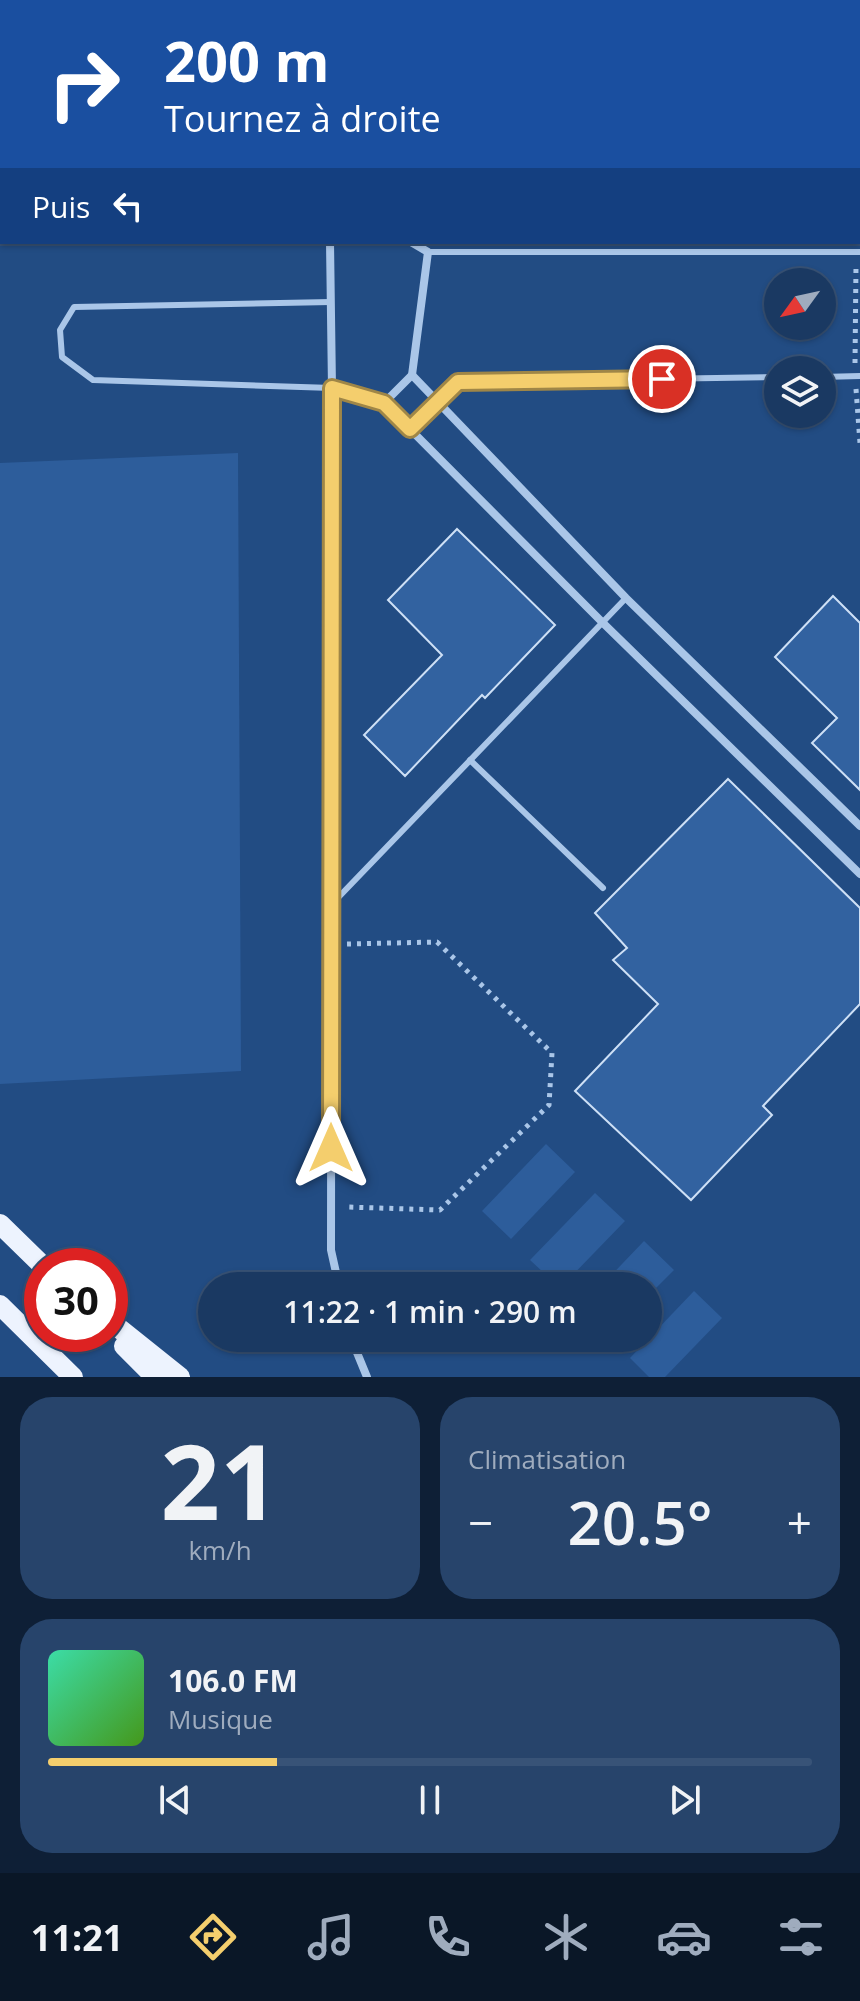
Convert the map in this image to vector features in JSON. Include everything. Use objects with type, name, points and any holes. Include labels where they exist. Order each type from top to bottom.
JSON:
[{"type":"main road","points":[[0,1224],[25,1248]]},
{"type":"main road","points":[[0,1305],[73,1377]]},
{"type":"main road","points":[[128,1335],[180,1377]]},
{"type":"main road","points":[[128,1350],[155,1377]]},
{"type":"street","points":[[330,244],[331,1250],[336,1272]]},
{"type":"street","points":[[384,403],[412,375],[428,252],[414,244]]},
{"type":"street","points":[[412,375],[626,598],[860,826]]},
{"type":"street","points":[[332,388],[384,403],[860,874]]},
{"type":"street","points":[[410,429],[437,401]]},
{"type":"street","points":[[357,1352],[367,1377]]},
{"type":"lane","points":[[428,252],[858,252]]},
{"type":"lane","points":[[331,302],[74,307],[60,330],[62,357],[93,380],[332,388]]},
{"type":"lane","points":[[836,377],[857,376]]},
{"type":"lane","points":[[437,401],[458,382],[764,377]]},
{"type":"lane","points":[[330,906],[626,598]]},
{"type":"lane","points":[[470,760],[603,888]]},
{"type":"path","points":[[858,252],[860,443]]},
{"type":"path","points":[[330,944],[437,942],[552,1053],[549,1105],[440,1210],[331,1207]]},
{"type":"shaded area","points":[[238,453],[241,1071],[0,1084],[0,463]]},
{"type":"shaded area","points":[[546,1144],[575,1172],[511,1239],[482,1211]]},
{"type":"shaded area","points":[[595,1193],[625,1221],[576,1272],[543,1272],[530,1260]]},
{"type":"shaded area","points":[[644,1241],[674,1270],[662,1282],[662,1272],[614,1272]]},
{"type":"shaded area","points":[[694,1291],[722,1318],[665,1377],[649,1377],[630,1358],[636,1352],[662,1352],[662,1324]]},
{"type":"building","points":[[457,529],[555,625],[485,698],[482,695],[405,776],[364,735],[442,655],[388,600]]},
{"type":"building","points":[[833,596],[860,623],[860,790],[812,743],[837,718],[775,657]]},
{"type":"building","points":[[728,779],[860,908],[860,1004],[763,1106],[772,1115],[691,1200],[575,1091],[658,1004],[613,960],[627,948],[595,913]]},
{"type":"route","points":[[331,1148],[332,388],[384,403],[410,429],[458,382],[662,379]]}]
